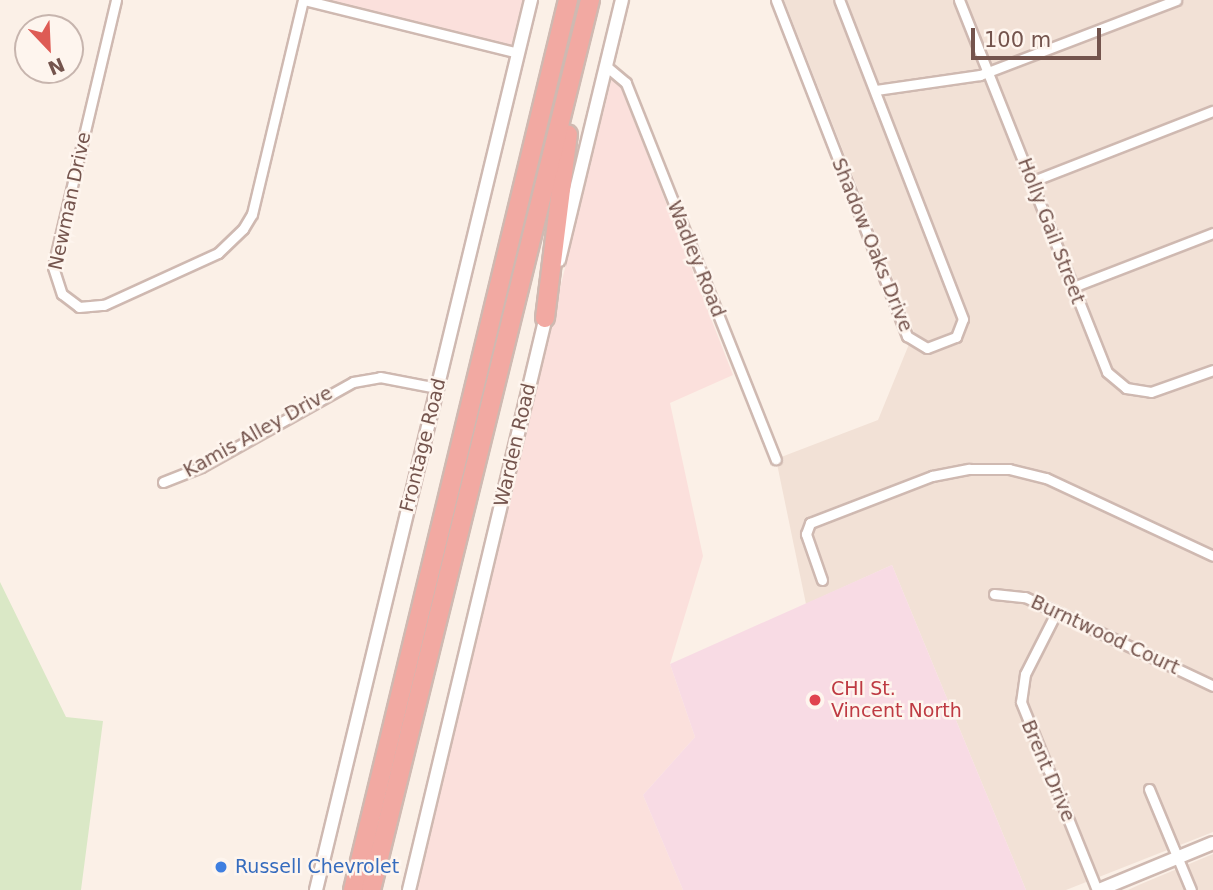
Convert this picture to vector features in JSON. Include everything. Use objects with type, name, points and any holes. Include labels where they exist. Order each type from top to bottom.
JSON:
[{"type":"highway","points":[[353,890],[568,0]]},
{"type":"highway","points":[[371,890],[590,0]]},
{"type":"highway","points":[[545,318],[583,29]]},
{"type":"main road","name":"Frontage Road","points":[[316,890],[531,0]]},
{"type":"main road","name":"Warden Road","points":[[409,890],[622,0]]},
{"type":"main road","points":[[1098,890],[1213,843]]},
{"type":"street","name":"Newman Drive","points":[[116,0],[53,267],[62,294],[79,307],[104,305],[218,253],[243,229],[252,214],[304,0]]},
{"type":"street","points":[[304,0],[518,53]]},
{"type":"street","name":"Shadow Oaks Drive","points":[[776,0],[907,336],[927,348],[956,337],[963,319],[839,0]]},
{"type":"street","name":"Holly Gail Street","points":[[959,0],[1033,181],[1102,362],[1121,385],[1151,392],[1213,370]]},
{"type":"street","points":[[876,90],[987,72],[1159,3],[1176,0]]},
{"type":"street","name":"Wadley Road","points":[[606,66],[625,83],[776,459]]},
{"type":"street","points":[[1033,181],[1213,111]]},
{"type":"street","points":[[1073,287],[1213,233]]},
{"type":"street","name":"Kamis Alley Drive","points":[[163,482],[201,467],[354,382],[380,377],[437,388]]},
{"type":"street","points":[[822,580],[806,534],[810,523],[932,476],[970,468],[1009,469],[1046,478],[1213,556]]},
{"type":"street","name":"Burntwood Court","points":[[994,594],[1025,597],[1213,686]]},
{"type":"street","name":"Brent Drive","points":[[1056,613],[1025,674],[1021,702],[1098,890]]},
{"type":"street","points":[[1149,789],[1191,890]]},
{"type":"shaded area","points":[[304,0],[531,0],[518,53]]},
{"type":"shaded area","points":[[784,0],[1213,0],[1213,832],[1066,890],[1026,890],[892,565],[806,604],[776,459],[878,420],[914,332]]},
{"type":"shaded area","points":[[614,69],[733,375],[670,403],[703,556],[670,664],[695,737],[643,795],[683,890],[412,890]]},
{"type":"shaded area","name":"CHI St. Vincent North","points":[[892,565],[1026,890],[683,890],[643,795],[695,737],[670,664]]},
{"type":"shaded area","points":[[1213,854],[1213,890],[1128,890],[1141,884]]},
{"type":"green space","points":[[0,582],[66,717],[103,721],[81,890],[0,890]]},
{"type":"place","name":"CHI St. Vincent North","points":[[815,700]]},
{"type":"place","name":"Russell Chevrolet","points":[[221,867]]}]
